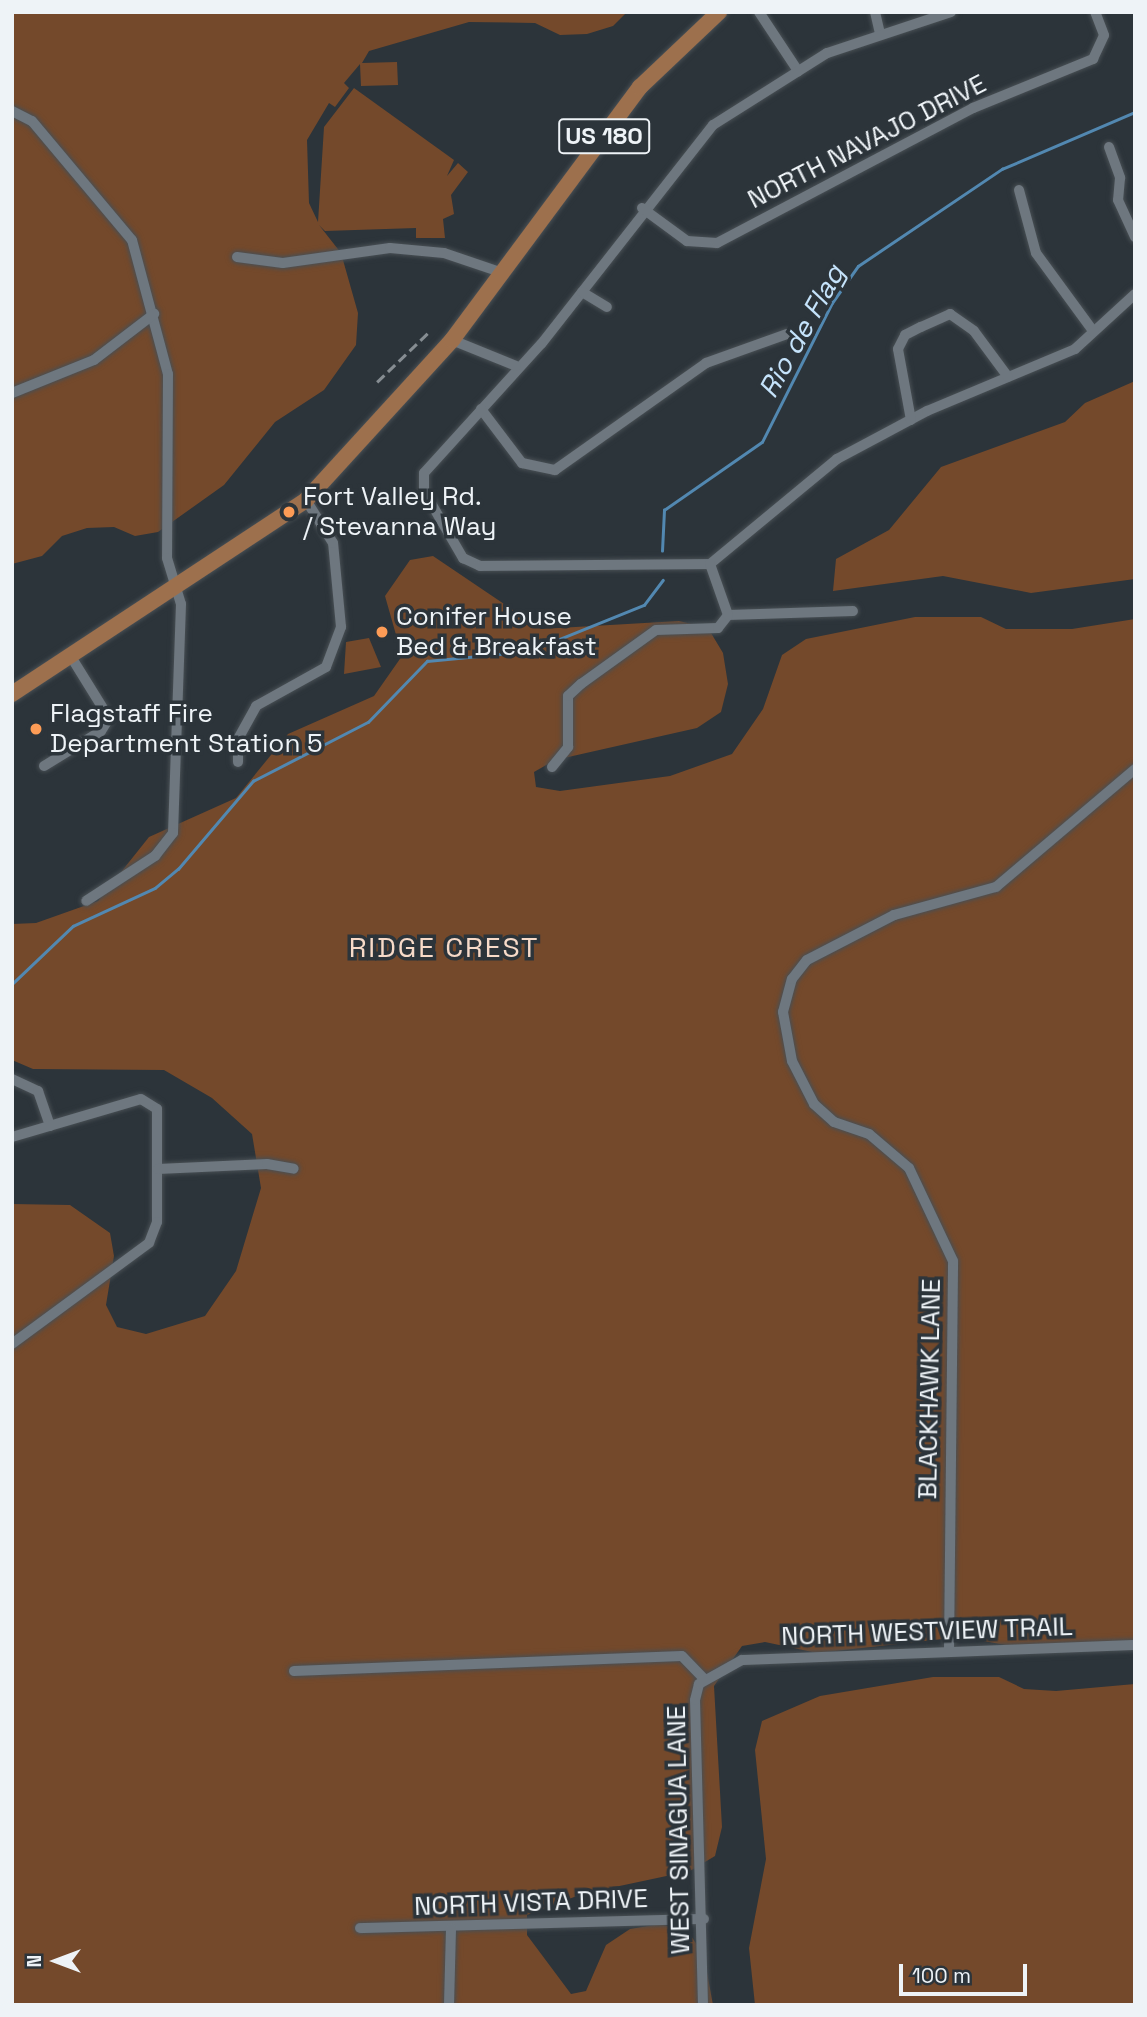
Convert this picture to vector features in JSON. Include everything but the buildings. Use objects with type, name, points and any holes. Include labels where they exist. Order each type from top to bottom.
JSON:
[{"type":"main road","name":"US 180","points":[[12,694],[306,500],[452,340],[640,87],[719,12]]},
{"type":"street","points":[[760,12],[798,71]]},
{"type":"street","points":[[875,12],[880,33]]},
{"type":"street","points":[[951,12],[880,33],[798,71],[713,125],[642,208],[582,292],[424,473],[424,491],[470,564],[710,564],[837,459],[911,419],[1053,360],[1093,331],[1135,294]]},
{"type":"street","name":"NORTH NAVAJO DRIVE","points":[[642,208],[687,241],[717,243],[973,108],[1093,60],[1104,35],[1095,12]]},
{"type":"street","points":[[12,110],[32,121],[132,240],[154,314],[167,374],[167,558],[179,586],[173,833],[155,856],[86,901]]},
{"type":"street","points":[[1109,147],[1120,178],[1118,200],[1135,237]]},
{"type":"street","points":[[1019,190],[1036,253],[1093,331]]},
{"type":"street","points":[[237,257],[283,263],[390,248],[444,253],[503,273]]},
{"type":"street","points":[[582,292],[607,307]]},
{"type":"street","points":[[12,393],[94,360],[154,314]]},
{"type":"street","points":[[911,419],[898,349],[905,335],[940,318],[950,314],[974,331],[1008,377]]},
{"type":"street","points":[[481,409],[522,463],[555,471],[706,363],[787,334]]},
{"type":"street","points":[[452,340],[516,366]]},
{"type":"street","points":[[238,762],[238,739],[256,706],[326,667],[341,627],[333,543],[306,500]]},
{"type":"street","points":[[710,564],[728,615]]},
{"type":"street","points":[[728,615],[853,611]]},
{"type":"street","points":[[552,767],[568,747],[568,696],[581,684],[656,630],[718,628],[728,615]]},
{"type":"street","points":[[44,766],[101,731],[108,718],[70,655]]},
{"type":"street","name":"BLACKHAWK LANE","points":[[949,1650],[953,1261],[909,1168],[869,1134],[834,1122],[814,1104],[792,1061],[783,1012],[792,979],[807,960],[894,915],[996,887],[1135,769]]},
{"type":"street","points":[[12,1079],[38,1091],[50,1126]]},
{"type":"street","points":[[12,1137],[132,1101],[150,1101],[157,1109],[157,1222],[149,1243],[12,1344]]},
{"type":"street","points":[[158,1169],[294,1169]]},
{"type":"street","name":"NORTH WESTVIEW TRAIL","points":[[723,1668],[742,1660],[1135,1645]]},
{"type":"street","points":[[294,1671],[682,1656],[705,1679]]},
{"type":"street","name":"WEST SINAGUA LANE","points":[[703,2005],[704,1919],[695,1700],[705,1679],[723,1668]]},
{"type":"street","name":"NORTH VISTA DRIVE","points":[[360,1928],[451,1928],[704,1919]]},
{"type":"street","points":[[449,2005],[451,1928]]},
{"type":"shaded area","points":[[12,12],[627,12],[613,26],[587,34],[560,35],[535,23],[469,22],[369,51],[362,63],[397,62],[398,85],[361,86],[360,64],[344,83],[349,88],[335,107],[329,103],[307,140],[309,203],[318,222],[324,127],[354,88],[454,160],[447,176],[458,163],[468,172],[451,195],[454,214],[443,219],[445,238],[416,238],[416,228],[325,231],[319,225],[341,253],[358,313],[356,345],[324,390],[275,422],[224,485],[158,532],[135,536],[114,527],[87,528],[62,536],[42,556],[12,564]]},
{"type":"shaded area","points":[[1135,381],[1135,579],[1031,593],[943,576],[833,591],[836,559],[889,530],[941,467],[1065,422],[1085,403]]},
{"type":"shaded area","points":[[433,556],[541,629],[679,621],[708,628],[723,653],[728,684],[721,712],[697,728],[555,760],[534,772],[536,787],[560,791],[670,776],[732,754],[763,709],[782,655],[806,639],[915,617],[981,617],[1006,629],[1072,629],[1135,619],[1135,1643],[1049,1653],[961,1637],[817,1653],[765,1642],[742,1646],[714,1686],[722,1827],[715,1856],[690,1871],[582,1894],[527,1915],[527,1935],[571,1994],[586,1991],[606,1945],[630,1929],[660,1924],[688,1931],[704,1956],[713,2005],[12,2005],[12,1204],[70,1205],[110,1233],[114,1256],[106,1305],[117,1327],[146,1334],[205,1316],[236,1271],[261,1188],[252,1134],[212,1098],[164,1070],[33,1069],[12,1060],[12,924],[36,923],[98,901],[149,837],[236,798],[288,734],[374,696],[402,656],[385,596],[410,560]]},
{"type":"shaded area","points":[[369,638],[381,667],[344,674],[346,642]]},
{"type":"shaded area","points":[[933,1677],[999,1677],[1024,1689],[1056,1691],[1135,1684],[1135,2005],[755,2005],[749,1948],[766,1859],[755,1750],[762,1721],[820,1696]]},
{"type":"waterway","name":"Rio de Flag","points":[[662,551],[664,510],[762,442],[832,303],[858,266],[1002,169],[1135,112]]},
{"type":"waterway","name":"Rio de Flag","points":[[12,984],[73,926],[155,888],[178,869],[253,781],[368,722],[427,661],[530,651],[644,605],[663,580]]},
{"type":"railway","points":[[377,382],[428,333]]},
{"type":"place","name":"Fort Valley Rd. / Stevanna Way","points":[[289,512]]},
{"type":"place","name":"Conifer House Bed & Breakfast","points":[[382,632]]},
{"type":"place","name":"Flagstaff Fire Department Station 5","points":[[36,729]]},
{"type":"district","name":"RIDGE CREST","points":[[444,947]]}]
